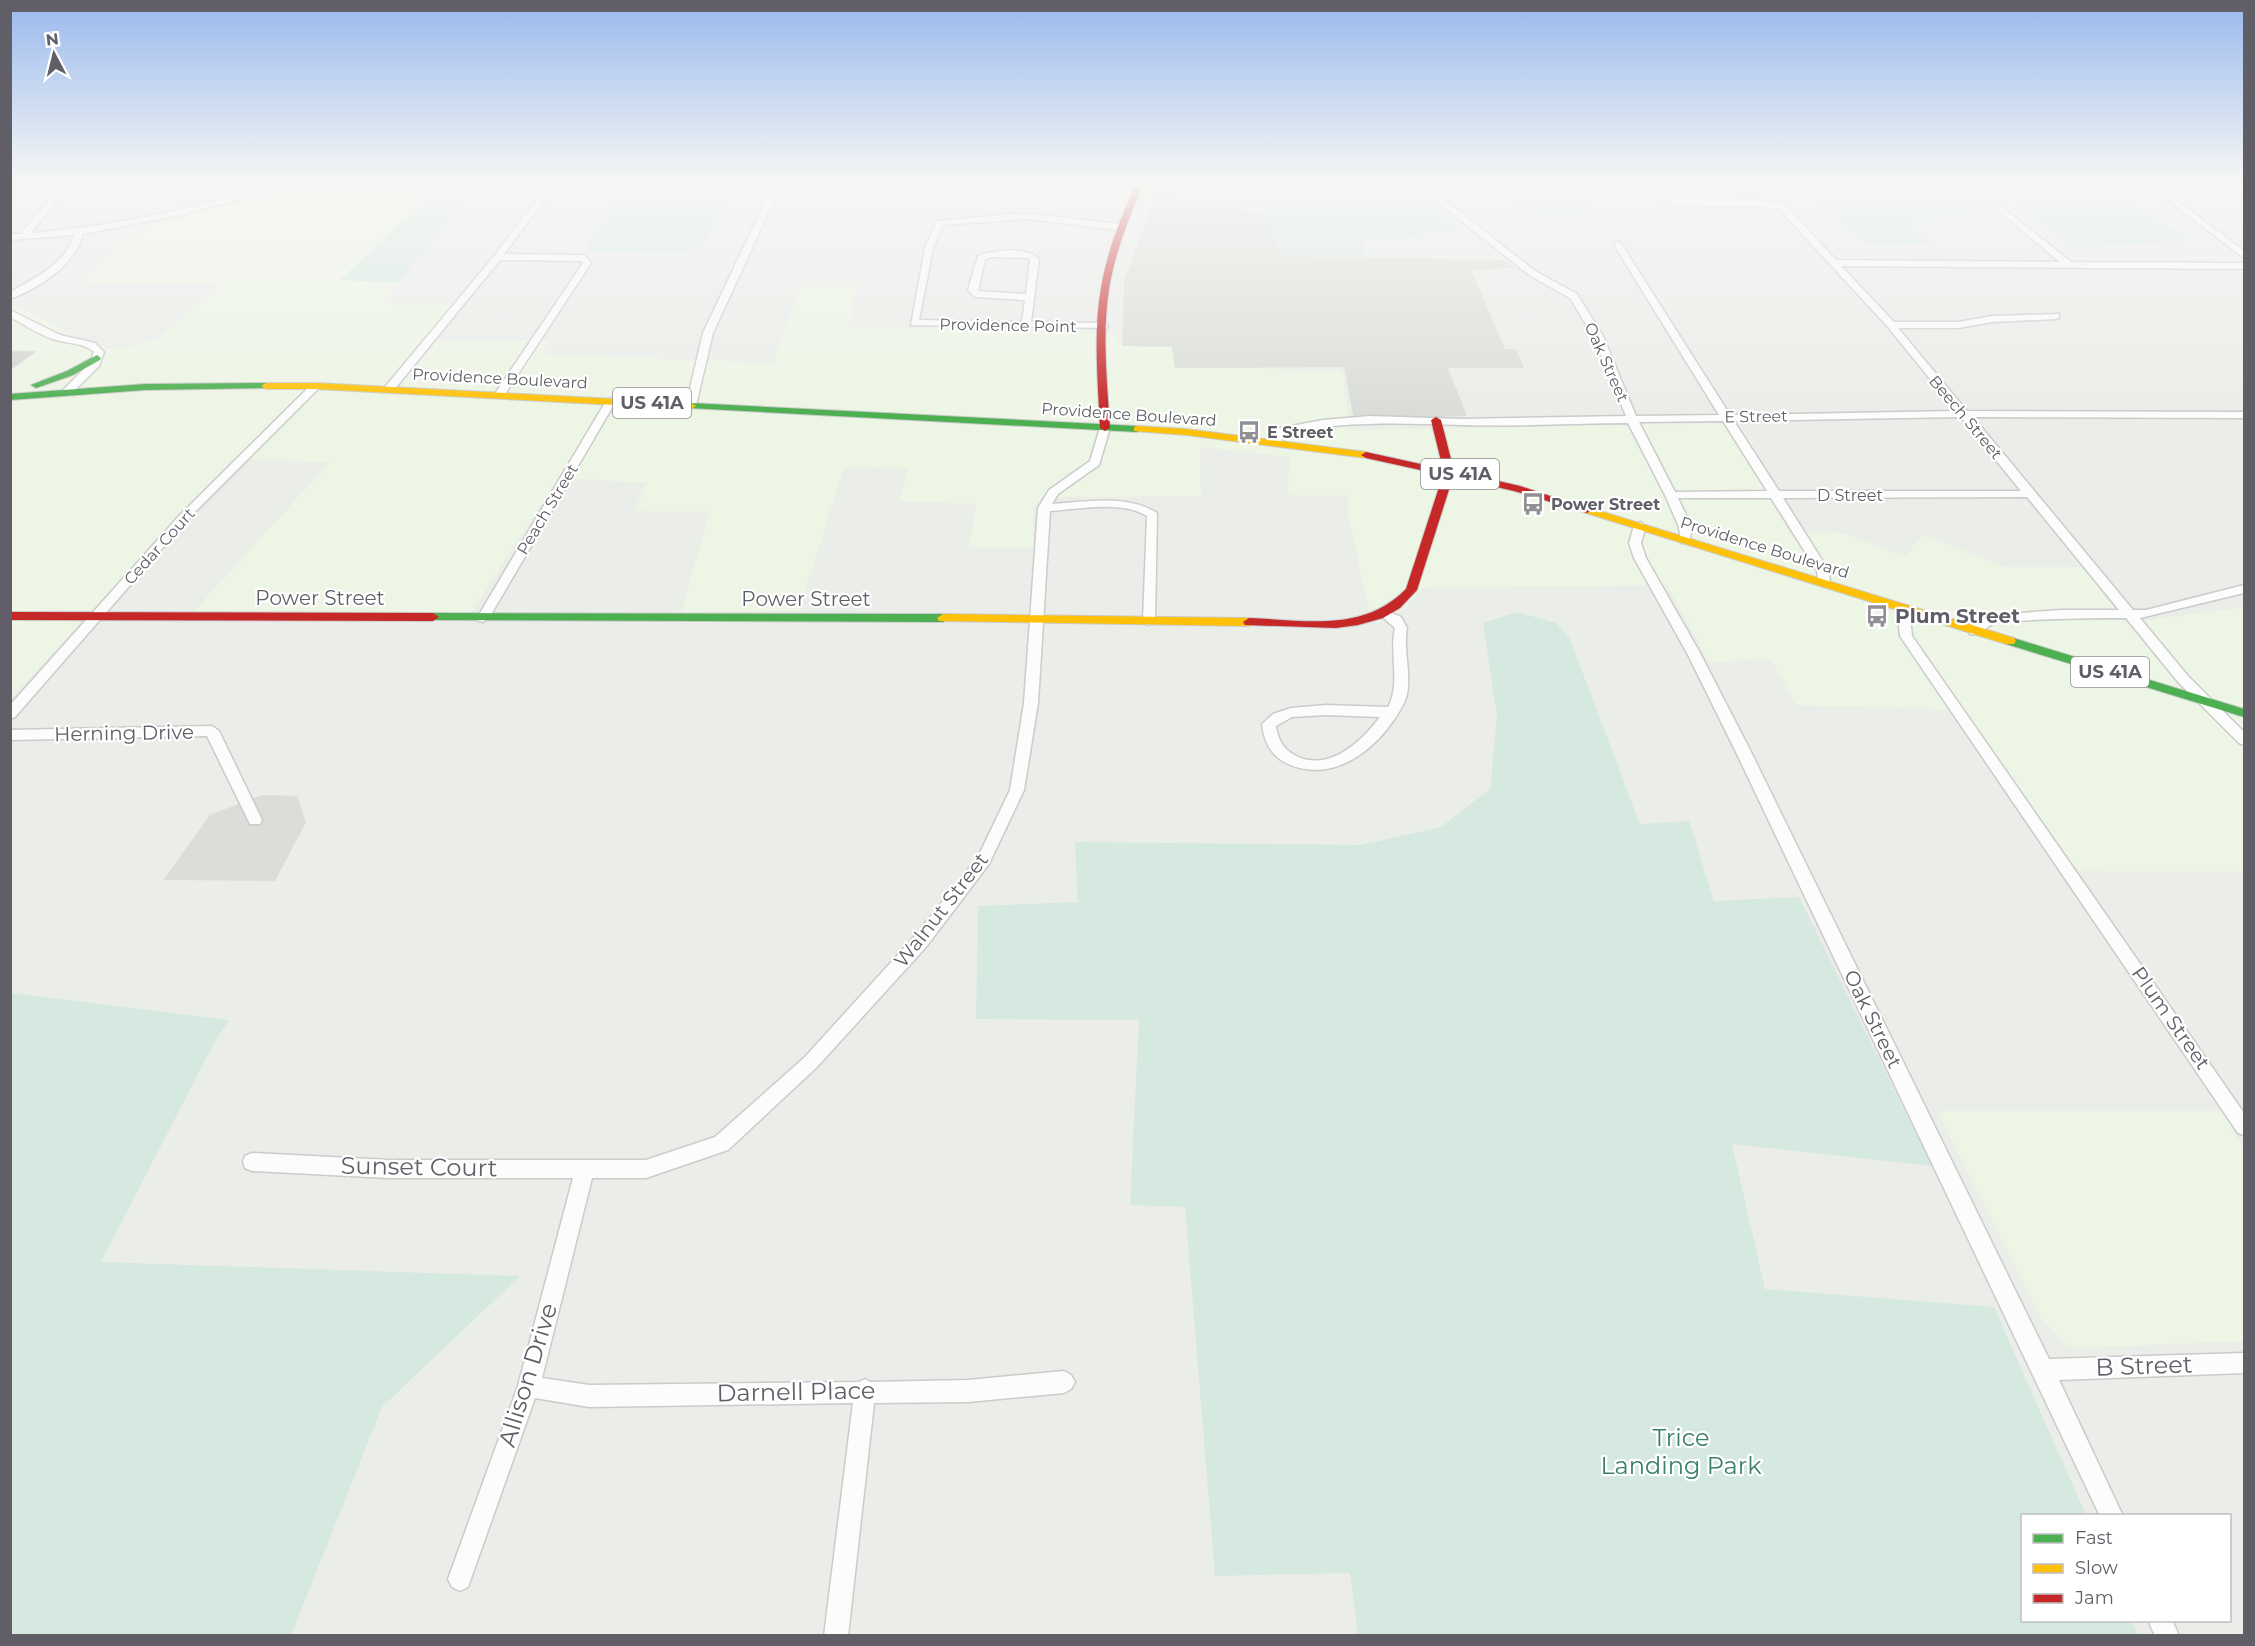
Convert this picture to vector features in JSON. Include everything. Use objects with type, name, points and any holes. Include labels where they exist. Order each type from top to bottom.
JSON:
[{"type":"main road","points":[[1105,428],[1103,326],[1106,284],[1112,260]]},
{"type":"main road","points":[[10,395],[64,376],[96,361],[100,374],[129,380],[145,387]]},
{"type":"main road","name":"Providence Boulevard","points":[[10,395],[145,387],[316,386],[389,389],[1186,432],[1344,451],[1449,471],[1516,488],[1975,632],[2244,713]]},
{"type":"main road","name":"Power Street","points":[[10,616],[1036,619],[1347,623],[1364,621],[1385,614],[1401,603],[1411,590],[1439,511],[1449,471],[1436,420]]},
{"type":"street","points":[[10,296],[62,260]]},
{"type":"street","points":[[389,389],[496,260]]},
{"type":"street","points":[[499,395],[587,263],[585,260]]},
{"type":"street","points":[[691,405],[708,333],[742,260]]},
{"type":"street","name":"Providence Point","points":[[927,260],[914,323],[1103,326]]},
{"type":"street","points":[[981,260],[973,290],[975,294],[1029,297]]},
{"type":"street","points":[[1026,325],[1035,260]]},
{"type":"street","name":"Oak Street","points":[[1515,260],[1532,273],[1575,296],[1598,336],[1632,419],[1671,495],[1685,527],[1686,540]]},
{"type":"street","points":[[1627,260],[1823,571],[1824,583]]},
{"type":"street","name":"Beech Street","points":[[1832,260],[1891,325],[2127,613],[2204,700],[2244,740]]},
{"type":"street","points":[[2063,260],[2068,264]]},
{"type":"street","points":[[1835,263],[2244,266]]},
{"type":"street","points":[[10,313],[63,339],[87,343],[97,348],[96,361],[67,392]]},
{"type":"street","points":[[1891,325],[1958,325],[1992,319],[2056,316]]},
{"type":"street","name":"Cedar Court","points":[[10,714],[183,518],[316,386]]},
{"type":"street","name":"Peach Street","points":[[483,618],[611,401]]},
{"type":"street","name":"E Street","points":[[1276,442],[1280,431],[1311,424],[1436,420],[1462,422],[1963,414],[2240,415]]},
{"type":"street","points":[[2240,415],[2244,424]]},
{"type":"street","points":[[1044,508],[1053,492],[1095,463],[1105,428]]},
{"type":"street","name":"D Street","points":[[1671,495],[2030,494]]},
{"type":"street","points":[[1044,508],[1132,505],[1146,509],[1153,515],[1149,621]]},
{"type":"street","name":"Walnut Street","points":[[585,1168],[646,1169],[721,1144],[811,1062],[920,942],[984,860],[1017,790],[1031,704],[1044,508]]},
{"type":"street","name":"Oak Street","points":[[1640,526],[1635,543],[1640,558],[1690,647],[1754,774],[2044,1370],[2112,1514]]},
{"type":"street","points":[[1975,632],[1990,619],[2159,611],[2244,589]]},
{"type":"street","name":"Plum Street","points":[[1903,609],[1906,636],[2244,1127]]},
{"type":"street","points":[[1385,614],[1396,620],[1401,628],[1397,641],[1401,677],[1399,699],[1390,713],[1356,752],[1334,764],[1304,765],[1281,754],[1270,740],[1269,724],[1273,717],[1291,712],[1390,713]]},
{"type":"street","name":"Herning Drive","points":[[10,735],[212,731],[255,820]]},
{"type":"street","name":"Sunset Court","points":[[252,1162],[389,1169],[585,1168]]},
{"type":"street","name":"Allison Drive","points":[[460,1579],[529,1386],[585,1168]]},
{"type":"street","name":"B Street","points":[[2044,1370],[2244,1363]]},
{"type":"street","name":"Darnell Place","points":[[529,1386],[589,1396],[865,1390],[968,1391],[1064,1382]]},
{"type":"street","points":[[836,1635],[865,1390]]},
{"type":"shaded area","points":[[110,260],[361,260],[341,280],[398,283],[380,304],[451,305],[424,340],[549,340],[541,354],[773,363],[800,288],[857,287],[848,327],[1112,331],[1122,346],[1172,347],[1176,368],[1342,370],[1351,430],[1739,423],[1803,531],[1839,532],[1905,556],[1923,535],[2005,567],[2083,567],[2125,623],[2244,607],[2244,872],[2078,871],[1963,710],[1796,705],[1771,659],[1709,662],[1667,585],[1423,588],[1405,609],[1378,623],[1370,614],[1348,515],[1348,496],[1287,495],[1290,457],[1200,447],[1201,496],[1062,497],[1034,505],[1033,548],[969,548],[976,504],[899,501],[908,469],[844,467],[799,611],[681,612],[710,512],[634,511],[647,483],[558,478],[471,613],[194,611],[330,462],[232,459],[11,698],[10,303],[78,337],[110,349],[137,346],[161,336],[223,284],[83,284]]},
{"type":"shaded area","points":[[1132,260],[1503,260],[1515,268],[1471,270],[1505,349],[1516,349],[1524,368],[1448,368],[1467,416],[1354,420],[1344,367],[1175,368],[1172,347],[1122,346],[1124,281]]},
{"type":"shaded area","points":[[262,795],[297,796],[306,822],[275,881],[163,880],[210,815]]},
{"type":"shaded area","points":[[1937,1111],[2221,1111],[2244,1149],[2244,1341],[2079,1348],[2066,1345],[2043,1321]]},
{"type":"green space","points":[[361,260],[417,260],[398,283],[340,280]]},
{"type":"green space","name":"Trice Landing Park","points":[[1517,612],[1556,623],[1570,639],[1640,824],[1689,821],[1714,901],[1799,897],[1932,1166],[1732,1144],[1765,1289],[1994,1307],[2086,1514],[2021,1514],[2021,1622],[2132,1622],[2138,1635],[1358,1635],[1350,1573],[1215,1576],[1185,1207],[1130,1205],[1139,1020],[976,1019],[978,906],[1078,902],[1075,842],[1361,845],[1441,827],[1490,789],[1497,717],[1483,623]]},
{"type":"green space","points":[[11,993],[229,1020],[214,1043],[101,1262],[520,1276],[382,1407],[291,1635],[11,1635]]},
{"type":"building","points":[[10,351],[35,352],[10,370]]},
{"type":"traffic: fast","points":[[36,385],[70,373],[97,358]]},
{"type":"traffic: fast","points":[[10,397],[145,387],[266,386]]},
{"type":"traffic: fast","points":[[691,406],[1137,429]]},
{"type":"traffic: fast","points":[[433,617],[943,618]]},
{"type":"traffic: fast","points":[[2010,641],[2244,713]]},
{"type":"traffic: slow","points":[[266,386],[316,386],[691,406]]},
{"type":"traffic: slow","points":[[1137,429],[1186,432],[1366,455]]},
{"type":"traffic: slow","points":[[1587,510],[2010,641]]},
{"type":"traffic: slow","points":[[943,618],[1249,622]]},
{"type":"traffic: jam","points":[[1105,428],[1101,341],[1105,289],[1112,260]]},
{"type":"traffic: jam","points":[[1249,622],[1314,625],[1358,621],[1379,615],[1396,605],[1411,590],[1447,484],[1449,471],[1436,420]]},
{"type":"traffic: jam","points":[[1366,455],[1516,488],[1587,510]]},
{"type":"traffic: jam","points":[[10,616],[433,617]]},
{"type":"place","name":"E Street","points":[[1249,432]]},
{"type":"place","name":"Power Street","points":[[1533,504]]},
{"type":"place","name":"Plum Street","points":[[1877,616]]}]
